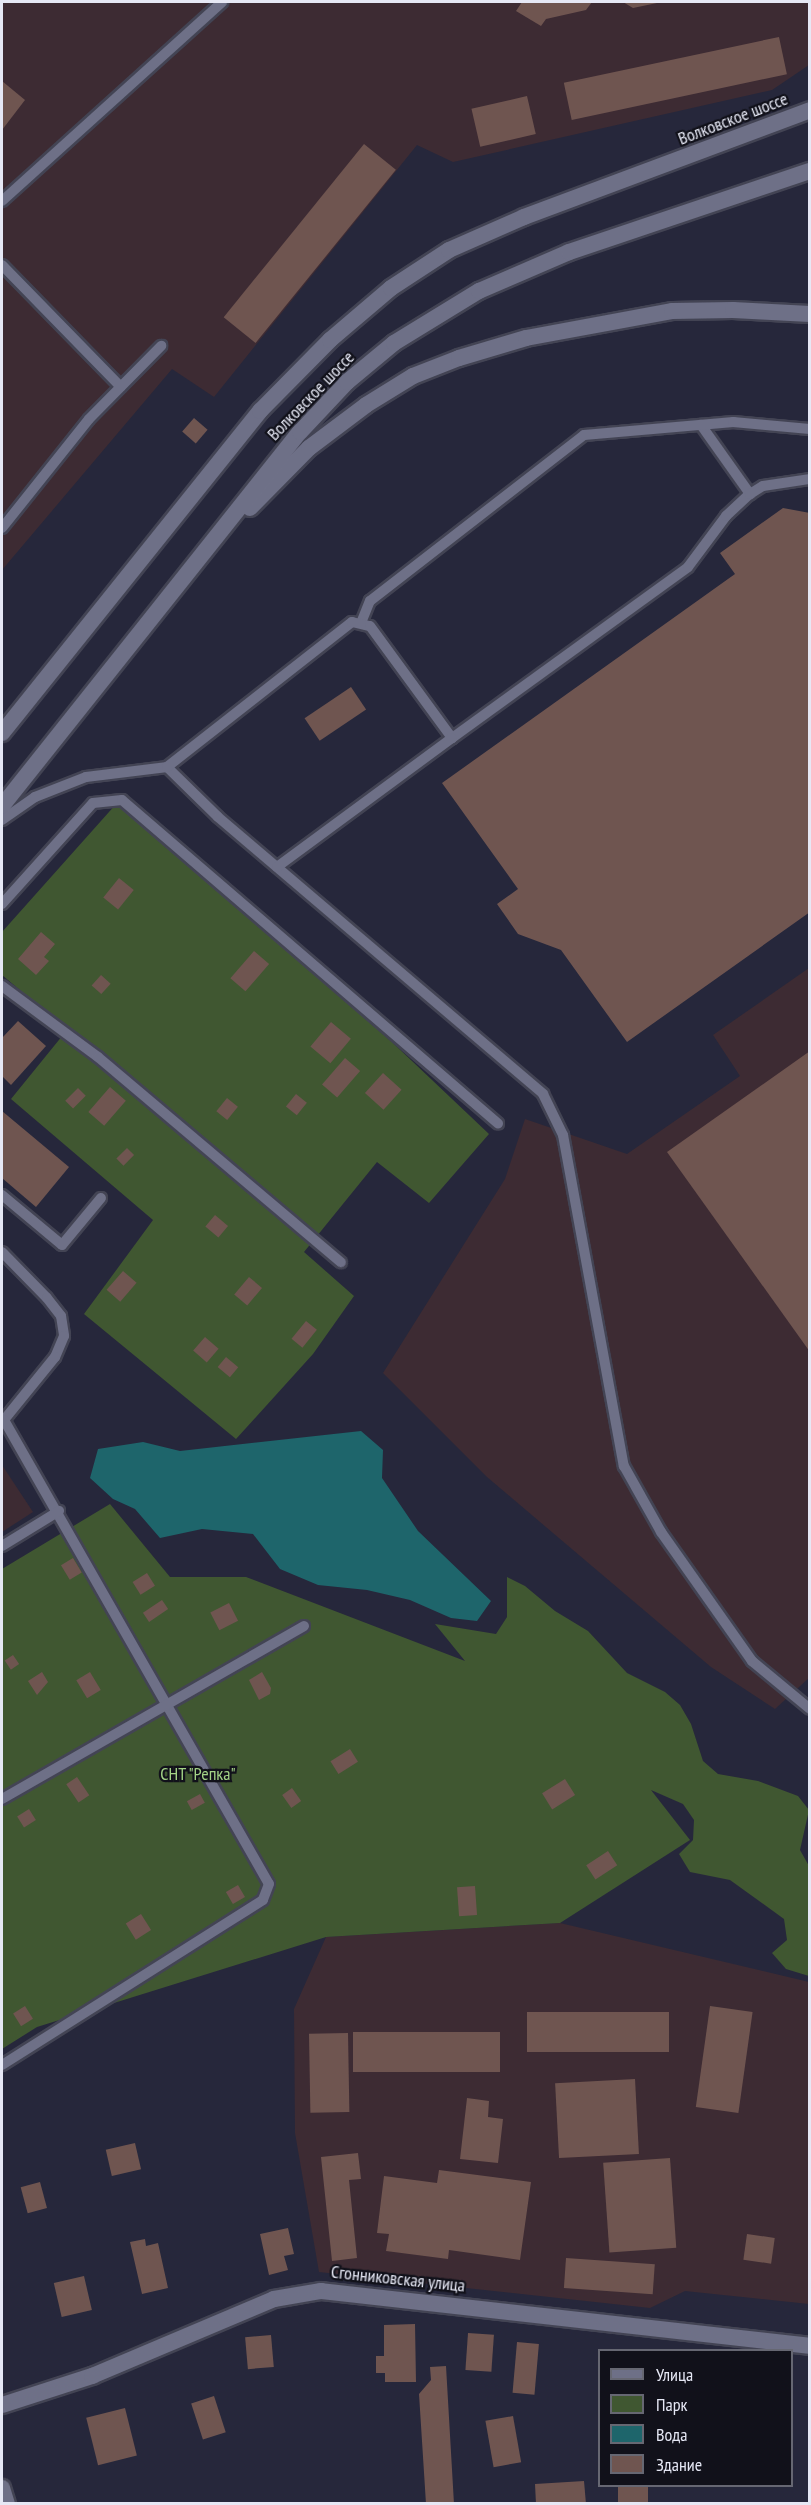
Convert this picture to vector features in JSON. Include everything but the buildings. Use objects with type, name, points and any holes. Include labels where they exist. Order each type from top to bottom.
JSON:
[{"type":"main road","name":"Волковское шоссе","points":[[2,734],[260,411],[330,340],[391,288],[450,250],[524,217],[810,110]]},
{"type":"main road","name":"Волковское шоссе","points":[[2,806],[300,432],[347,382],[394,343],[479,291],[559,256],[810,171]]},
{"type":"main road","points":[[184,575],[309,448],[366,405],[413,376],[526,338],[602,321],[672,311],[810,314]]},
{"type":"main road","name":"Сгонниковская улица","points":[[2,2405],[92,2376],[274,2299],[321,2291],[810,2346]]},
{"type":"main road","points":[[2,2488],[7,2504]]},
{"type":"lane","points":[[2,201],[222,2]]},
{"type":"lane","points":[[2,265],[121,387]]},
{"type":"lane","points":[[2,528],[89,419],[161,346]]},
{"type":"lane","points":[[361,623],[370,601],[584,435],[733,422],[810,429]]},
{"type":"lane","points":[[701,425],[750,494]]},
{"type":"lane","points":[[277,867],[688,567],[726,516],[750,494],[764,486],[810,479]]},
{"type":"lane","points":[[2,820],[35,797],[86,777],[167,767],[341,627],[352,622],[370,626],[452,738]]},
{"type":"lane","points":[[167,767],[277,867],[543,1094],[563,1135],[624,1466],[661,1532],[752,1661],[810,1709]]},
{"type":"lane","points":[[2,904],[93,803],[122,800],[498,1123]]},
{"type":"lane","points":[[2,986],[98,1057],[341,1262]]},
{"type":"lane","points":[[2,1195],[62,1245],[100,1198]]},
{"type":"lane","points":[[2,1252],[47,1298],[61,1316],[64,1336],[55,1357],[3,1421],[59,1511],[167,1707],[269,1884],[263,1900],[2,2065]]},
{"type":"lane","points":[[2,1546],[59,1511]]},
{"type":"lane","points":[[2,1799],[167,1707],[304,1626]]},
{"type":"shaded area","points":[[2,2],[809,2],[809,65],[772,90],[453,162],[417,145],[214,397],[172,369],[2,570]]},
{"type":"shaded area","points":[[809,968],[810,1677],[775,1709],[711,1667],[487,1477],[383,1373],[505,1179],[525,1119],[627,1154],[740,1076],[713,1035]]},
{"type":"shaded area","points":[[2,1465],[33,1512],[2,1532]]},
{"type":"shaded area","points":[[560,1923],[809,1982],[809,2304],[685,2291],[650,2308],[319,2272],[295,2133],[294,2009],[326,1937]]},
{"type":"green space","points":[[117,803],[393,1043],[489,1134],[429,1203],[377,1162],[304,1252],[354,1296],[313,1354],[236,1439],[84,1314],[153,1220],[11,1099],[67,1030],[2,975],[2,932]]},
{"type":"green space","name":"СНТ \"Репка\"","points":[[110,1504],[170,1577],[246,1577],[465,1661],[435,1624],[496,1634],[507,1617],[507,1577],[525,1586],[555,1611],[588,1631],[627,1673],[665,1692],[680,1705],[691,1724],[703,1761],[718,1774],[758,1781],[798,1796],[809,1810],[800,1850],[809,1866],[809,1976],[786,1969],[772,1953],[787,1940],[784,1919],[730,1880],[690,1872],[679,1854],[693,1840],[694,1820],[683,1804],[651,1790],[690,1840],[560,1923],[326,1937],[37,2027],[2,2049],[2,1569]]},
{"type":"water","points":[[361,1431],[383,1450],[382,1478],[418,1531],[491,1601],[477,1621],[451,1618],[410,1600],[367,1590],[318,1585],[280,1569],[253,1534],[202,1529],[160,1538],[135,1509],[113,1499],[90,1478],[98,1449],[143,1442],[180,1451]]}]
